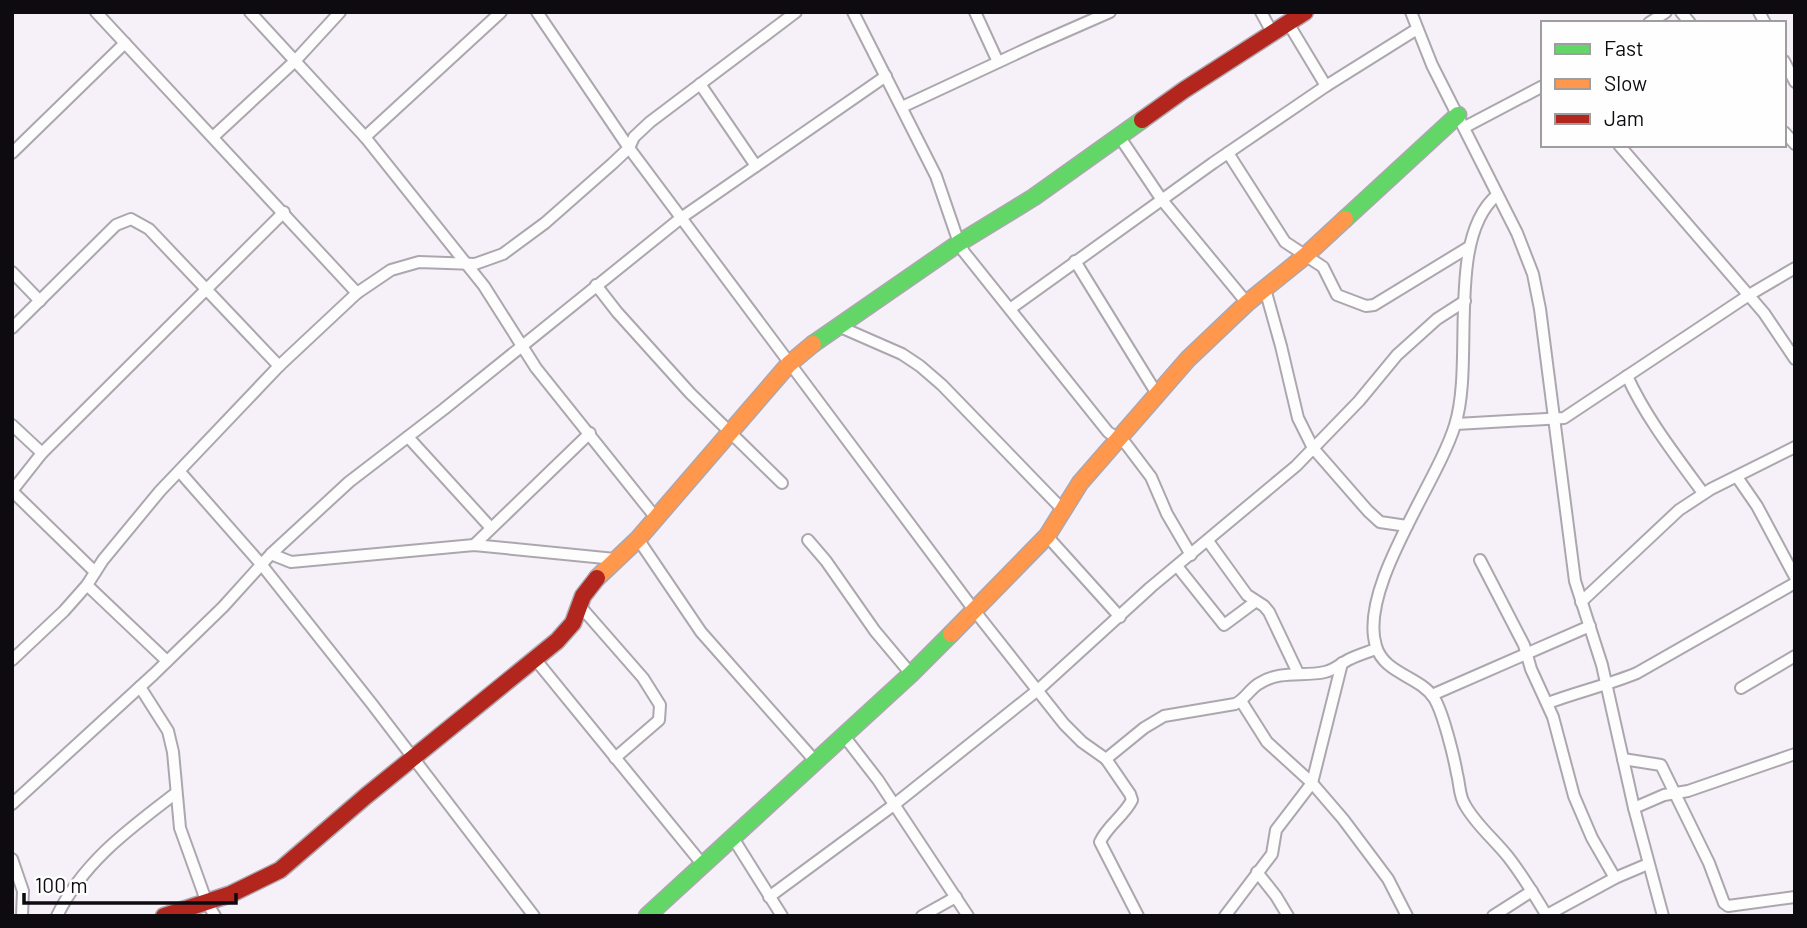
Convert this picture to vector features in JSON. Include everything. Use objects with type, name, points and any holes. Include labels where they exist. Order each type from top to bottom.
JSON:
[{"type":"street","points":[[96,12],[357,293]]},
{"type":"street","points":[[250,12],[365,137],[484,286],[536,368],[656,518]]},
{"type":"street","points":[[213,137],[295,61],[340,12]]},
{"type":"street","points":[[365,137],[501,12]]},
{"type":"street","points":[[537,12],[629,148],[974,610],[1064,724],[1082,743],[1106,759],[1132,800],[1100,842],[1138,916]]},
{"type":"street","points":[[12,660],[64,611],[87,585],[160,491],[279,366],[357,293],[391,270],[418,262],[475,264],[503,254],[545,223],[629,148],[634,137],[650,122],[796,12]]},
{"type":"street","points":[[853,12],[936,176],[959,243],[1108,432],[1126,444],[1151,477],[1167,514],[1191,555]]},
{"type":"street","points":[[975,12],[999,61]]},
{"type":"street","points":[[902,107],[1110,12]]},
{"type":"street","points":[[1261,12],[1273,34]]},
{"type":"street","points":[[164,916],[211,909],[280,870],[412,758],[557,641],[573,623],[590,584],[638,539],[789,364],[838,326],[959,243],[1034,197],[1184,90],[1305,12]]},
{"type":"street","points":[[1412,12],[1417,29],[1517,233],[1533,274],[1540,309],[1570,553],[1581,602],[1606,684],[1634,808],[1663,916]]},
{"type":"street","points":[[1288,23],[1326,86]]},
{"type":"street","points":[[1010,309],[1228,153],[1326,86],[1417,29]]},
{"type":"street","points":[[12,153],[125,43]]},
{"type":"street","points":[[1786,65],[1795,82]]},
{"type":"street","points":[[12,804],[223,607],[308,516],[681,218],[886,76]]},
{"type":"street","points":[[700,85],[756,166]]},
{"type":"street","points":[[647,916],[911,674],[1047,536],[1080,483],[1117,439],[1188,359],[1247,303],[1461,121],[1541,87]]},
{"type":"street","points":[[1119,136],[1161,200],[1247,303]]},
{"type":"street","points":[[1621,147],[1748,295],[1795,359]]},
{"type":"street","points":[[1228,153],[1273,228],[1284,242],[1324,267],[1337,295],[1366,306],[1382,301],[1469,247]]},
{"type":"street","points":[[1497,195],[1481,214],[1469,247],[1456,424],[1434,477],[1407,526],[1376,599],[1373,633],[1376,649],[1393,669],[1432,695],[1452,754],[1464,804],[1509,859],[1547,915],[1615,878],[1648,864]]},
{"type":"street","points":[[95,572],[12,491],[42,453],[284,212]]},
{"type":"street","points":[[12,328],[116,225],[131,219],[149,229],[279,366]]},
{"type":"street","points":[[1075,261],[1157,394]]},
{"type":"street","points":[[1456,424],[1564,418],[1748,295],[1795,268]]},
{"type":"street","points":[[12,272],[40,301]]},
{"type":"street","points":[[596,285],[649,348],[730,434],[782,483]]},
{"type":"street","points":[[1265,289],[1298,418],[1313,448],[1381,522],[1407,526]]},
{"type":"street","points":[[769,897],[895,804],[1039,689],[1177,566],[1296,466],[1359,401],[1397,355],[1437,319],[1465,301]]},
{"type":"street","points":[[838,326],[902,354],[920,366],[942,385],[1063,510]]},
{"type":"street","points":[[1628,376],[1666,443],[1703,493]]},
{"type":"street","points":[[12,425],[42,453]]},
{"type":"street","points":[[474,545],[590,433]]},
{"type":"street","points":[[408,437],[491,528]]},
{"type":"street","points":[[1581,602],[1666,520],[1703,493],[1795,447]]},
{"type":"street","points":[[180,472],[261,564],[534,916]]},
{"type":"street","points":[[1737,477],[1795,577]]},
{"type":"street","points":[[1047,536],[1120,617]]},
{"type":"street","points":[[638,539],[701,632],[816,762]]},
{"type":"street","points":[[808,540],[826,561],[874,631],[911,674]]},
{"type":"street","points":[[1208,541],[1247,595],[1269,611],[1298,673]]},
{"type":"street","points":[[271,554],[291,562],[440,546],[474,545],[615,559]]},
{"type":"street","points":[[1480,560],[1518,631],[1531,669],[1548,703],[1574,796],[1592,838],[1615,878]]},
{"type":"street","points":[[1177,566],[1224,625],[1255,601]]},
{"type":"street","points":[[1548,703],[1637,673],[1795,583]]},
{"type":"street","points":[[87,585],[167,661]]},
{"type":"street","points":[[580,606],[643,678],[660,705],[659,720],[615,758]]},
{"type":"street","points":[[1432,695],[1590,626]]},
{"type":"street","points":[[1106,759],[1144,728],[1164,716],[1223,708],[1241,701],[1261,682],[1281,674],[1323,673],[1376,649]]},
{"type":"street","points":[[1741,688],[1795,656]]},
{"type":"street","points":[[535,659],[703,865]]},
{"type":"street","points":[[1225,916],[1272,854],[1276,830],[1312,783],[1342,663]]},
{"type":"street","points":[[140,687],[168,731],[173,752],[180,828],[211,909]]},
{"type":"street","points":[[1241,701],[1267,742],[1312,783],[1343,819],[1378,865],[1407,916]]},
{"type":"street","points":[[844,736],[895,804],[914,837],[968,916]]},
{"type":"street","points":[[1634,808],[1664,795],[1688,792],[1795,754]]},
{"type":"street","points":[[1623,759],[1661,765],[1709,863],[1724,903],[1728,906],[1795,897]]},
{"type":"street","points":[[57,916],[82,874],[112,842],[176,793]]},
{"type":"street","points":[[733,838],[782,916]]},
{"type":"street","points":[[12,859],[23,891],[22,916]]},
{"type":"street","points":[[1257,872],[1288,916]]},
{"type":"street","points":[[1493,916],[1532,891]]},
{"type":"street","points":[[922,916],[956,897]]},
{"type":"traffic: fast","points":[[1345,219],[1458,115]]},
{"type":"traffic: fast","points":[[813,344],[959,243],[1034,197],[1142,120]]},
{"type":"traffic: fast","points":[[647,916],[911,674],[951,634]]},
{"type":"traffic: slow","points":[[951,634],[1047,536],[1080,483],[1188,359],[1247,303],[1345,219]]},
{"type":"traffic: slow","points":[[597,578],[638,539],[789,364],[813,344]]},
{"type":"traffic: jam","points":[[1142,120],[1305,12]]},
{"type":"traffic: jam","points":[[164,916],[231,894],[280,870],[366,796],[557,641],[573,623],[583,596],[597,578]]}]
